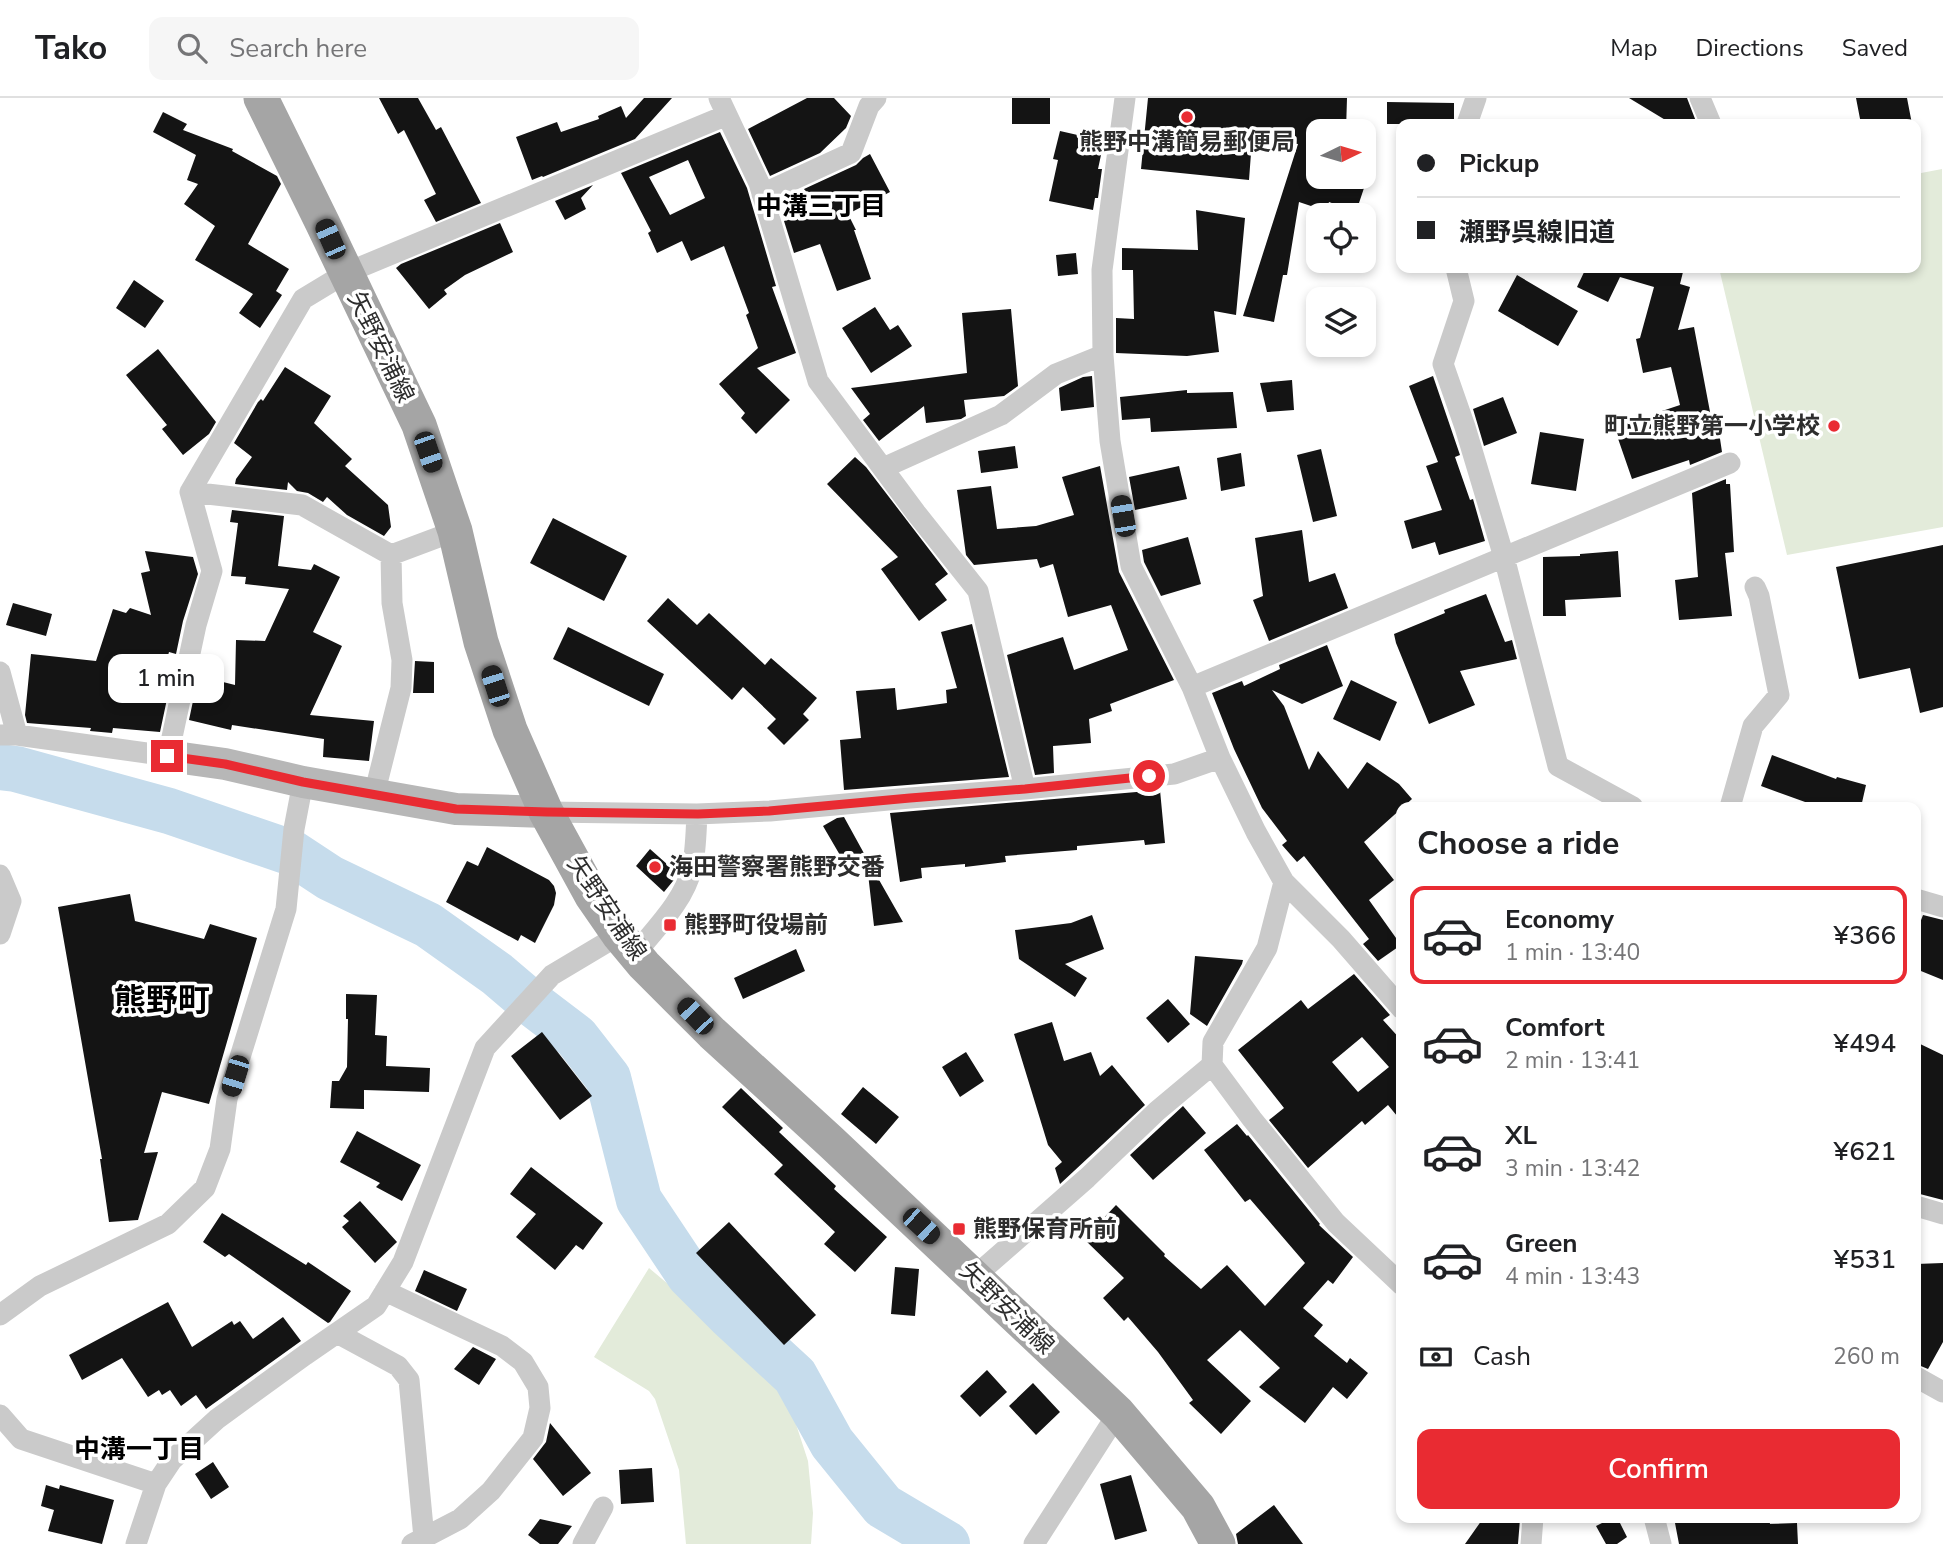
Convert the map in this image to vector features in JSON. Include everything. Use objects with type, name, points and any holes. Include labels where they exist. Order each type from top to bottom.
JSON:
[{"type":"main road","name":"矢野安浦線","points":[[261,98],[419,425],[455,531],[485,655],[510,730],[547,812],[592,896],[627,944],[712,1033],[1118,1413],[1198,1507],[1218,1544]]},
{"type":"street","points":[[762,194],[851,153],[869,106],[876,98]]},
{"type":"street","points":[[1125,98],[1102,270],[1103,355],[1110,441],[1131,566],[1192,687],[1220,758],[1284,882],[1341,939],[1396,1002]]},
{"type":"street","points":[[1469,119],[1476,98]]},
{"type":"street","points":[[1700,98],[1709,119]]},
{"type":"street","points":[[167,756],[212,571],[190,492],[303,299],[346,273],[723,107],[759,183],[818,381],[978,591],[1025,789]]},
{"type":"street","points":[[1457,273],[1464,301],[1443,364],[1504,557],[1558,766],[1624,802]]},
{"type":"street","points":[[883,468],[1001,415],[1056,374],[1103,355]]},
{"type":"street","points":[[1192,687],[1730,463]]},
{"type":"street","points":[[190,492],[302,505],[391,555],[455,531]]},
{"type":"street","points":[[374,794],[401,688],[402,660],[392,603],[391,555]]},
{"type":"street","points":[[1731,802],[1753,726],[1779,695],[1755,587]]},
{"type":"street","points":[[0,672],[8,735],[225,764],[303,782],[456,809],[698,814],[769,811],[1174,774],[1220,758]]},
{"type":"street","points":[[0,1315],[40,1286],[168,1224],[205,1188],[220,1149],[227,1099],[286,909],[294,830],[303,782]]},
{"type":"street","points":[[144,1541],[156,1484],[172,1460],[217,1419],[376,1306],[403,1262],[485,1048],[552,975],[627,944],[670,912],[692,869],[698,814]]},
{"type":"street","points":[[0,875],[12,901],[0,934]]},
{"type":"street","points":[[1284,882],[1267,948],[1213,1042],[1212,1065],[1336,1223],[1396,1279]]},
{"type":"street","points":[[1921,900],[1943,907]]},
{"type":"street","points":[[974,1277],[1087,1178],[1157,1111],[1212,1065]]},
{"type":"street","points":[[1921,1207],[1943,1214]]},
{"type":"street","points":[[337,1333],[398,1366],[409,1380],[418,1541],[460,1519],[491,1491],[533,1438],[540,1408],[538,1387],[523,1362],[502,1346],[385,1291]]},
{"type":"street","points":[[1921,1380],[1943,1392]]},
{"type":"street","points":[[1034,1544],[1118,1413]]},
{"type":"street","points":[[0,1415],[21,1439],[156,1484]]},
{"type":"street","points":[[583,1544],[603,1507]]},
{"type":"street","points":[[1531,1544],[1533,1523]]},
{"type":"street","points":[[1656,1523],[1661,1544]]},
{"type":"green space","points":[[1942,169],[1943,527],[1787,555],[1720,273],[1921,273],[1921,173]]},
{"type":"green space","points":[[649,1268],[769,1369],[794,1418],[808,1461],[813,1513],[811,1544],[686,1544],[679,1470],[655,1399],[649,1391],[594,1357]]},
{"type":"building","points":[[379,98],[418,98],[436,130],[441,127],[481,203],[436,222],[424,200],[436,194],[404,130],[398,134]]},
{"type":"building","points":[[644,98],[672,98],[635,139],[532,180],[516,137],[557,122],[561,132],[599,119],[598,116],[621,106],[626,118]]},
{"type":"building","points":[[807,98],[834,98],[851,116],[846,128],[820,153],[770,176],[748,129]]},
{"type":"building","points":[[1012,98],[1050,98],[1050,124],[1012,124]]},
{"type":"building","points":[[1148,98],[1347,98],[1346,119],[1306,119],[1306,189],[1364,189],[1359,203],[1306,204],[1299,202],[1287,275],[1283,275],[1274,322],[1243,316],[1298,144],[1252,140],[1249,180],[1141,169]]},
{"type":"building","points":[[1629,98],[1687,98],[1695,119],[1664,119]]},
{"type":"building","points":[[1856,98],[1907,98],[1911,119],[1860,119]]},
{"type":"building","points":[[1387,102],[1454,103],[1454,119],[1396,119],[1396,124],[1387,124]]},
{"type":"building","points":[[163,112],[187,124],[183,130],[233,149],[232,151],[277,176],[281,184],[248,244],[289,269],[276,291],[282,295],[260,328],[239,313],[253,294],[195,260],[215,226],[184,204],[198,184],[187,180],[196,155],[153,132]]},
{"type":"building","points":[[1060,131],[1104,141],[1098,169],[1102,169],[1098,198],[1095,198],[1093,210],[1049,201],[1058,160],[1053,159]]},
{"type":"building","points":[[720,132],[747,188],[776,286],[772,287],[796,353],[757,368],[790,400],[756,434],[741,418],[745,413],[719,384],[758,348],[746,315],[749,313],[724,246],[691,261],[682,241],[657,253],[648,233],[651,231],[621,173]],"holes":[[[688,160],[705,198],[670,215],[649,177]]]},
{"type":"building","points":[[870,154],[890,192],[848,214],[856,230],[871,279],[837,291],[820,244],[794,253],[784,221],[814,211],[804,189],[856,165]]},
{"type":"building","points":[[593,185],[581,198],[586,209],[565,220],[555,201]]},
{"type":"building","points":[[1196,210],[1245,218],[1236,315],[1214,311],[1219,352],[1187,356],[1116,353],[1116,318],[1134,319],[1133,270],[1122,270],[1122,248],[1198,250]]},
{"type":"building","points":[[500,223],[513,252],[465,275],[444,290],[447,294],[429,309],[396,268],[401,264]]},
{"type":"building","points":[[1076,253],[1078,274],[1058,276],[1056,255]]},
{"type":"building","points":[[1584,273],[1683,273],[1680,284],[1690,287],[1678,330],[1694,327],[1714,433],[1719,432],[1722,452],[1690,465],[1689,460],[1632,479],[1614,427],[1680,405],[1671,367],[1643,373],[1636,339],[1640,338],[1654,287],[1620,277],[1608,302],[1577,287]]},
{"type":"building","points":[[1517,275],[1578,311],[1558,346],[1498,311]]},
{"type":"building","points":[[134,280],[164,301],[145,328],[116,308]]},
{"type":"building","points":[[875,307],[890,330],[898,325],[912,346],[871,373],[842,328]]},
{"type":"building","points":[[1011,309],[1018,386],[1004,396],[964,400],[966,416],[961,419],[926,423],[924,406],[879,441],[863,420],[870,414],[851,388],[967,373],[962,313]]},
{"type":"building","points":[[158,349],[216,422],[209,434],[183,455],[162,429],[167,425],[126,375]]},
{"type":"building","points":[[285,367],[331,396],[314,423],[352,459],[345,466],[388,505],[391,527],[384,536],[347,515],[327,497],[323,502],[308,493],[297,491],[288,482],[287,490],[235,484],[252,457],[234,443],[258,402],[261,399],[263,401]]},
{"type":"building","points":[[1092,376],[1094,407],[1061,411],[1059,388],[1083,377]]},
{"type":"building","points":[[1433,376],[1460,455],[1455,457],[1470,500],[1473,499],[1485,541],[1439,555],[1435,542],[1412,549],[1404,521],[1442,510],[1426,466],[1438,462],[1409,386]]},
{"type":"building","points":[[1292,380],[1294,410],[1267,412],[1260,383]]},
{"type":"building","points":[[1187,390],[1187,393],[1233,392],[1237,428],[1151,432],[1150,418],[1122,420],[1120,397]]},
{"type":"building","points":[[1503,397],[1517,433],[1484,446],[1473,409]]},
{"type":"building","points":[[1540,432],[1584,439],[1576,491],[1531,484]]},
{"type":"building","points":[[1015,446],[1018,468],[981,473],[978,451]]},
{"type":"building","points":[[1321,449],[1337,516],[1313,522],[1297,455]]},
{"type":"building","points":[[1241,453],[1245,486],[1221,491],[1217,458]]},
{"type":"building","points":[[855,457],[866,467],[948,574],[935,584],[947,600],[919,621],[881,569],[898,557],[827,484]]},
{"type":"building","points":[[1100,466],[1119,572],[1174,680],[1110,704],[1112,711],[1089,719],[1091,743],[1053,746],[1054,773],[1035,775],[1007,655],[1063,637],[1074,670],[1128,650],[1111,605],[1068,617],[1053,564],[1040,568],[1037,559],[974,565],[966,555],[957,490],[991,486],[997,529],[1036,526],[1074,515],[1062,477]]},
{"type":"building","points":[[1179,466],[1187,499],[1135,510],[1129,477]]},
{"type":"building","points":[[1726,479],[1726,484],[1730,484],[1734,552],[1725,553],[1732,616],[1679,620],[1675,580],[1698,577],[1692,493]]},
{"type":"building","points":[[232,510],[284,516],[278,566],[311,570],[314,564],[340,577],[313,632],[342,646],[310,715],[374,721],[369,761],[323,757],[324,739],[232,725],[231,730],[189,720],[193,701],[201,702],[207,678],[235,685],[236,640],[265,641],[289,589],[245,584],[246,577],[231,576],[238,523],[230,522]]},
{"type":"building","points":[[553,518],[627,556],[604,601],[530,563]]},
{"type":"building","points":[[1302,530],[1309,582],[1335,573],[1348,608],[1269,641],[1253,600],[1263,596],[1255,538]]},
{"type":"building","points":[[1188,537],[1201,584],[1161,596],[1144,562],[1142,550]]},
{"type":"building","points":[[1943,545],[1943,707],[1920,713],[1910,668],[1859,679],[1836,567]]},
{"type":"building","points":[[145,551],[193,557],[198,574],[176,654],[169,652],[156,698],[167,699],[160,732],[113,728],[112,733],[90,731],[91,728],[27,723],[25,715],[31,654],[96,661],[113,609],[126,613],[130,608],[151,615],[141,573],[150,571]]},
{"type":"building","points":[[1618,551],[1621,597],[1565,600],[1566,616],[1543,616],[1543,557]]},
{"type":"building","points":[[1486,594],[1505,642],[1512,640],[1517,659],[1460,671],[1475,705],[1429,724],[1394,634]]},
{"type":"building","points":[[668,598],[697,625],[709,613],[765,665],[771,658],[817,698],[803,714],[809,720],[784,745],[767,728],[776,719],[743,687],[732,700],[647,621]]},
{"type":"building","points":[[13,603],[52,614],[46,636],[6,625]]},
{"type":"building","points":[[972,624],[1009,777],[844,790],[840,740],[861,738],[856,691],[895,688],[897,710],[947,703],[946,690],[957,688],[941,632]]},
{"type":"building","points":[[568,627],[664,674],[649,706],[553,659]]},
{"type":"building","points":[[1327,645],[1343,686],[1302,704],[1272,690],[1284,706],[1309,770],[1318,751],[1348,789],[1367,762],[1399,784],[1412,799],[1409,802],[1396,802],[1396,813],[1364,842],[1394,880],[1369,900],[1396,938],[1396,948],[1378,961],[1363,944],[1369,939],[1304,856],[1297,862],[1282,845],[1287,841],[1262,808],[1234,749],[1212,693],[1242,681],[1244,686],[1280,669],[1279,665]]},
{"type":"building","points":[[415,661],[434,662],[434,693],[413,693]]},
{"type":"building","points":[[1351,680],[1397,702],[1380,741],[1333,719]]},
{"type":"building","points":[[1772,755],[1836,779],[1837,777],[1866,785],[1862,802],[1805,802],[1761,786]]},
{"type":"building","points":[[1160,790],[1165,843],[1145,845],[1144,840],[1077,846],[1077,850],[1005,856],[1006,862],[965,867],[965,864],[921,868],[922,878],[900,882],[890,813]]},
{"type":"building","points":[[844,817],[903,922],[874,926],[867,865],[851,874],[823,826]]},
{"type":"building","points":[[487,847],[549,880],[554,886],[554,905],[535,943],[521,935],[518,941],[446,902],[467,861],[478,866]]},
{"type":"building","points":[[650,849],[677,873],[664,892],[636,866]]},
{"type":"building","points":[[130,894],[135,921],[204,939],[210,924],[257,938],[209,1104],[162,1092],[144,1153],[158,1152],[138,1220],[109,1222],[102,1159],[58,907]]},
{"type":"building","points":[[1092,915],[1104,949],[1065,964],[1087,978],[1075,997],[1019,959],[1015,930],[1071,923]]},
{"type":"building","points":[[1923,915],[1943,920],[1943,980],[1921,971]]},
{"type":"building","points":[[796,949],[805,971],[743,999],[734,978]]},
{"type":"building","points":[[1195,956],[1243,960],[1207,1026],[1190,1014]]},
{"type":"building","points":[[1354,974],[1390,1015],[1383,1020],[1396,1034],[1396,1115],[1388,1105],[1365,1125],[1362,1121],[1308,1168],[1269,1120],[1284,1108],[1238,1050],[1301,1000],[1308,1009]],"holes":[[[1362,1037],[1389,1067],[1358,1092],[1332,1062]]]},
{"type":"building","points":[[346,994],[377,995],[375,1035],[387,1036],[386,1066],[430,1068],[429,1092],[364,1090],[364,1109],[330,1108],[332,1081],[339,1081],[347,1067]]},
{"type":"building","points":[[1168,999],[1190,1024],[1168,1043],[1146,1018]]},
{"type":"building","points":[[1052,1022],[1064,1061],[1091,1052],[1100,1076],[1112,1065],[1145,1105],[1060,1184],[1055,1168],[1062,1162],[1048,1145],[1014,1034]]},
{"type":"building","points":[[542,1032],[592,1096],[560,1120],[511,1056]]},
{"type":"building","points":[[1921,1044],[1943,1055],[1943,1200],[1921,1194]]},
{"type":"building","points":[[966,1052],[984,1081],[960,1097],[942,1067]]},
{"type":"building","points":[[863,1087],[899,1117],[876,1144],[841,1114]]},
{"type":"building","points":[[741,1088],[783,1128],[779,1132],[836,1186],[834,1189],[887,1237],[855,1272],[824,1244],[835,1232],[774,1174],[783,1165],[722,1107]]},
{"type":"building","points":[[1183,1106],[1206,1133],[1153,1180],[1130,1155]]},
{"type":"building","points":[[1237,1124],[1319,1225],[1353,1257],[1333,1284],[1328,1280],[1303,1308],[1323,1325],[1314,1336],[1347,1363],[1350,1358],[1368,1373],[1347,1399],[1333,1387],[1305,1423],[1259,1387],[1280,1368],[1240,1330],[1207,1360],[1251,1401],[1221,1434],[1189,1403],[1193,1400],[1128,1317],[1124,1321],[1103,1298],[1124,1278],[1084,1239],[1116,1205],[1164,1256],[1201,1289],[1227,1265],[1265,1306],[1305,1263],[1250,1199],[1245,1202],[1204,1150]]},
{"type":"building","points":[[357,1131],[421,1165],[402,1201],[376,1187],[380,1183],[340,1162]]},
{"type":"building","points":[[531,1167],[603,1223],[583,1250],[576,1245],[555,1270],[516,1237],[536,1214],[510,1194]]},
{"type":"building","points":[[360,1201],[397,1242],[375,1263],[342,1227],[349,1221],[343,1216]]},
{"type":"building","points":[[222,1213],[306,1265],[308,1262],[351,1291],[330,1322],[229,1254],[225,1257],[203,1242]]},
{"type":"building","points":[[729,1222],[816,1315],[784,1345],[696,1253]]},
{"type":"building","points":[[1943,1263],[1943,1342],[1928,1369],[1921,1366],[1921,1264]]},
{"type":"building","points":[[895,1267],[919,1269],[915,1316],[891,1314]]},
{"type":"building","points":[[424,1270],[467,1289],[457,1311],[415,1291]]},
{"type":"building","points":[[168,1302],[192,1347],[232,1321],[234,1325],[240,1321],[253,1339],[283,1317],[301,1341],[206,1409],[196,1395],[181,1406],[170,1390],[162,1395],[159,1390],[148,1397],[122,1358],[82,1380],[69,1355]]},
{"type":"building","points":[[473,1347],[496,1359],[479,1385],[454,1369]]},
{"type":"building","points":[[987,1370],[1007,1392],[980,1417],[960,1396]]},
{"type":"building","points":[[1033,1383],[1060,1412],[1036,1435],[1009,1406]]},
{"type":"building","points":[[550,1423],[591,1473],[563,1496],[533,1459],[546,1442]]},
{"type":"building","points":[[213,1462],[229,1487],[211,1499],[195,1474]]},
{"type":"building","points":[[652,1468],[654,1502],[621,1504],[619,1470]]},
{"type":"building","points":[[1131,1475],[1147,1531],[1115,1540],[1100,1484]]},
{"type":"building","points":[[46,1485],[59,1489],[60,1485],[114,1500],[102,1544],[48,1531],[54,1510],[41,1506]]},
{"type":"building","points":[[1274,1505],[1303,1544],[1238,1544],[1236,1534]]},
{"type":"building","points":[[540,1519],[572,1526],[558,1544],[540,1544],[528,1535]]},
{"type":"building","points":[[1480,1523],[1520,1523],[1518,1544],[1465,1544]]},
{"type":"building","points":[[1602,1523],[1620,1523],[1627,1537],[1617,1544],[1606,1544],[1596,1526]]},
{"type":"building","points":[[1675,1523],[1797,1523],[1798,1544],[1679,1544]]},
{"type":"waterway","points":[[0,767],[169,811],[292,853],[330,878],[428,925],[497,974],[576,1037],[608,1078],[639,1200],[689,1275],[795,1376],[832,1443],[883,1506],[947,1544]]},
{"type":"place","name":"熊野中溝簡易郵便局","points":[[1187,117]]},
{"type":"place","name":"町立熊野第一小学校","points":[[1834,426]]},
{"type":"place","name":"海田警察署熊野交番","points":[[655,867]]},
{"type":"place","name":"熊野町役場前","points":[[670,925]]},
{"type":"place","name":"熊野保育所前","points":[[959,1229]]},
{"type":"district","name":"中溝三丁目","points":[[821,206]]},
{"type":"district","name":"熊野町","points":[[162,1000]]},
{"type":"district","name":"中溝一丁目","points":[[139,1449]]},
{"type":"route","points":[[167,756],[225,764],[303,782],[456,809],[547,812],[698,814],[769,811],[1149,776]]}]
